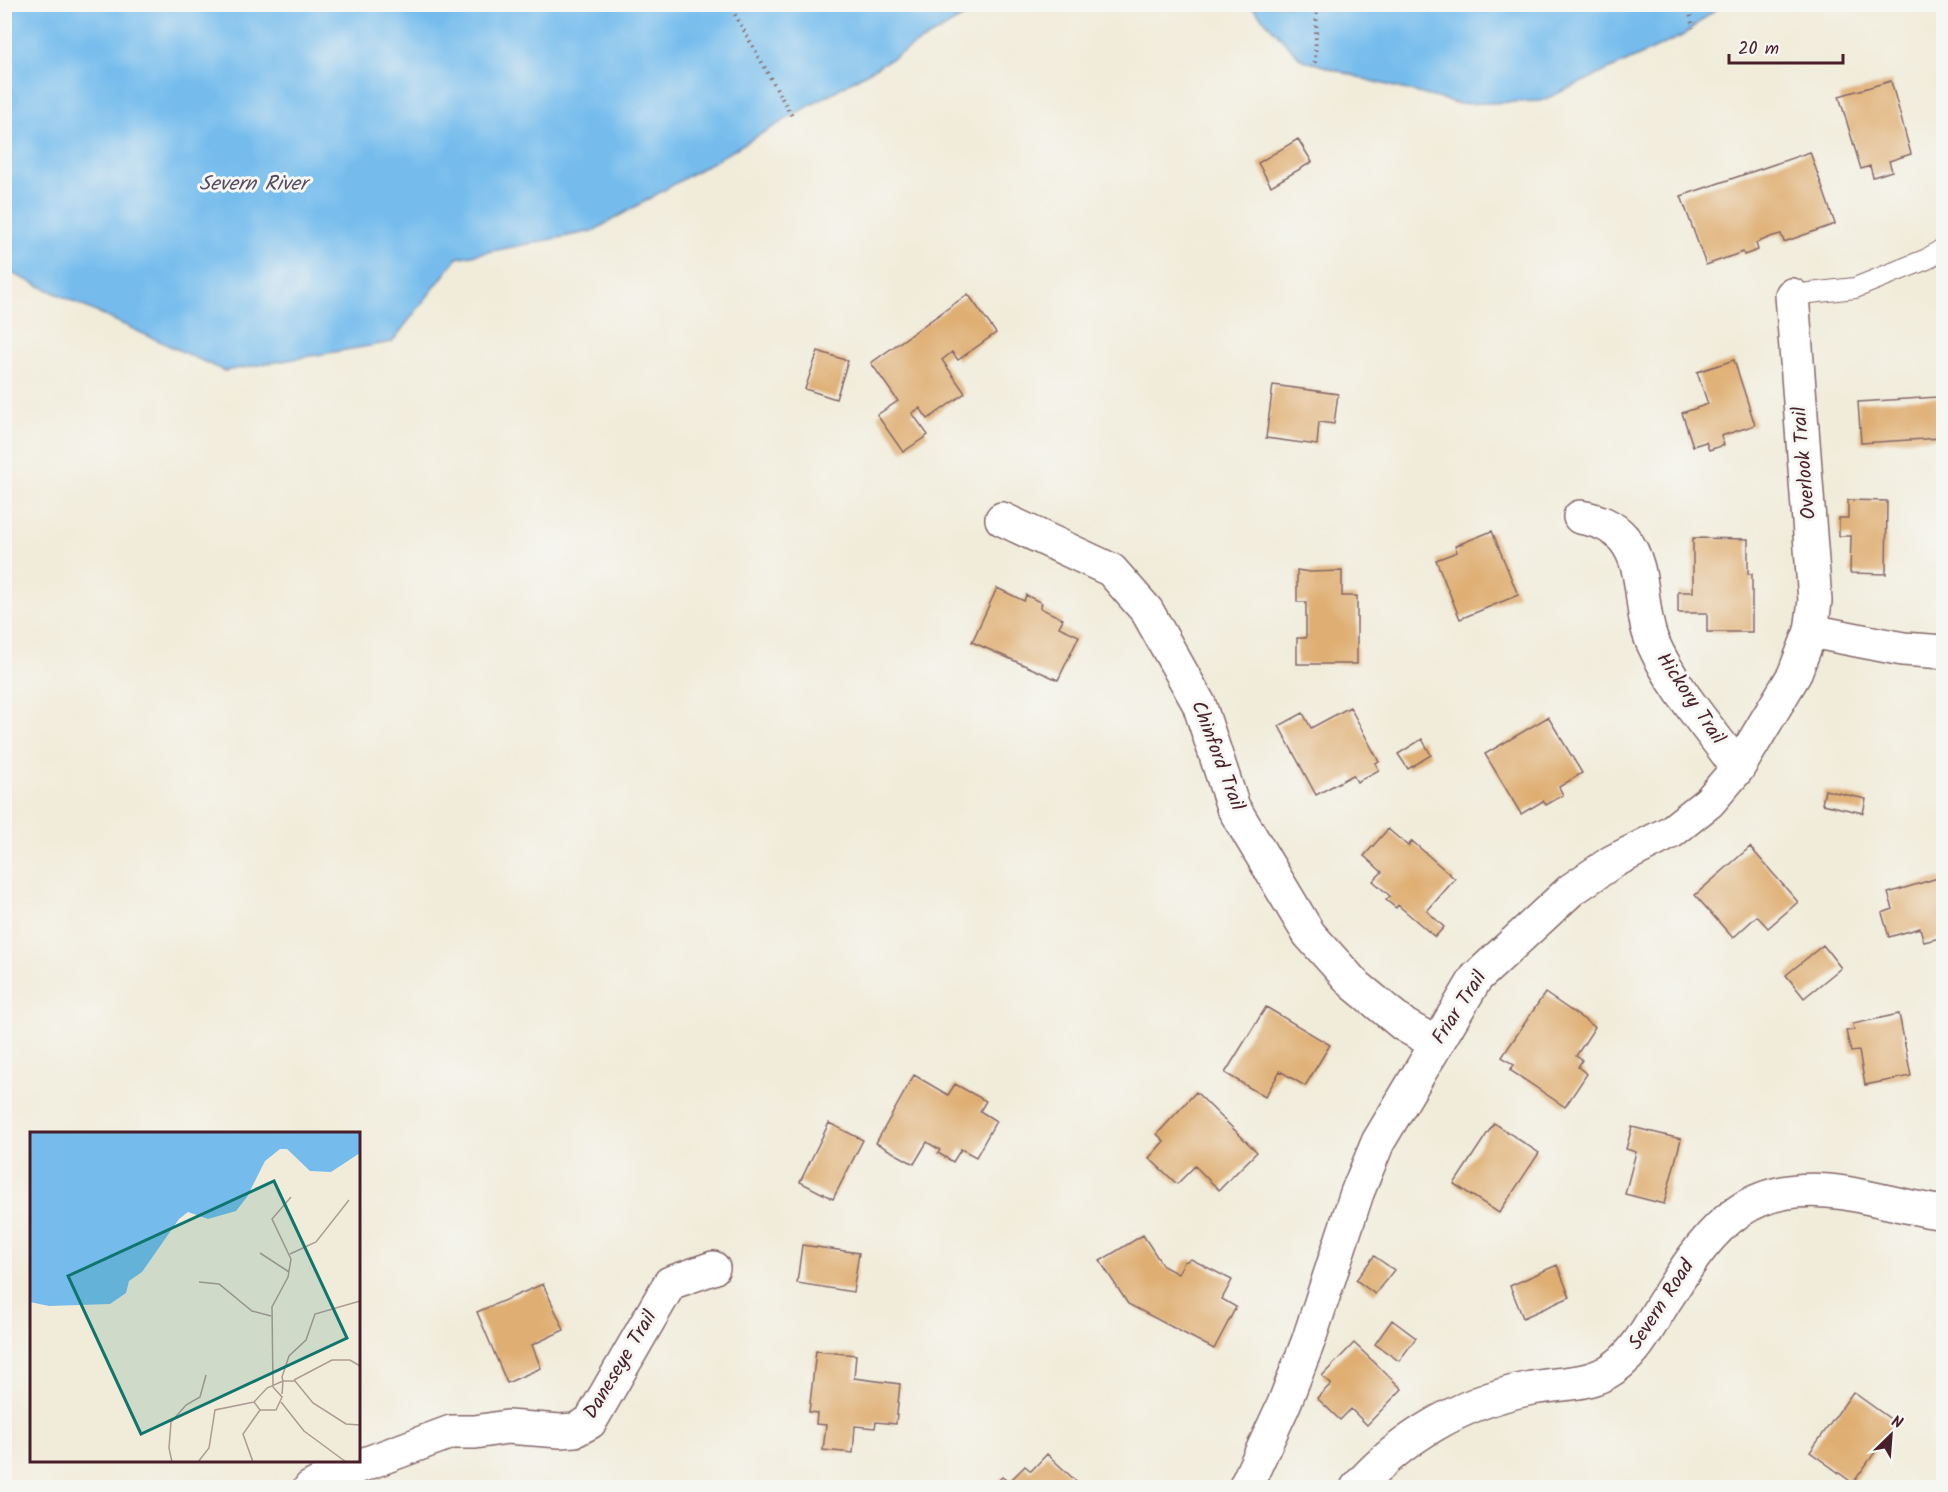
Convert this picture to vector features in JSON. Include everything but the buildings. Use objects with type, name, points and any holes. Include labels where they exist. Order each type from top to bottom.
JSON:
[{"type":"street","name":"Overlook Trail","points":[[1792,295],[1814,578],[1815,601],[1811,631]]},
{"type":"street","name":"Hickory Trail","points":[[1580,517],[1607,524],[1625,540],[1639,570],[1648,628],[1662,661],[1738,768]]},
{"type":"street","name":"Chinford Trail","points":[[1002,519],[1111,570],[1147,611],[1199,704],[1233,807],[1309,934],[1354,984],[1404,1025],[1437,1044]]},
{"type":"street","points":[[1811,631],[1903,649],[1944,652]]},
{"type":"street","name":"Friar Trail","points":[[1245,1488],[1284,1404],[1308,1342],[1367,1166],[1390,1119],[1476,978],[1501,952],[1571,890],[1592,875],[1694,816],[1709,802],[1738,768],[1794,675],[1811,631]]},
{"type":"street","name":"Severn Road","points":[[1357,1488],[1374,1468],[1408,1441],[1454,1413],[1494,1397],[1526,1389],[1583,1382],[1604,1374],[1622,1363],[1645,1335],[1705,1240],[1730,1216],[1753,1204],[1787,1191],[1814,1190],[1844,1193],[1944,1213]]},
{"type":"street","name":"Daneseye Trail","points":[[309,1488],[330,1476],[451,1432],[475,1432],[507,1427],[576,1430],[590,1422],[670,1283],[713,1268]]},
{"type":"lane","points":[[1792,295],[1855,288],[1927,259],[1944,248]]},
{"type":"path","points":[[729,4],[792,116]]},
{"type":"path","points":[[1315,63],[1317,4]]},
{"type":"path","points":[[1688,4],[1693,28]]},
{"type":"water","name":"Severn River","points":[[4,5],[984,5],[593,231],[457,258],[392,342],[224,371],[5,270]]},
{"type":"water","points":[[1250,5],[1721,5],[1682,36],[1541,101],[1460,104],[1368,80],[1301,59]]}]
